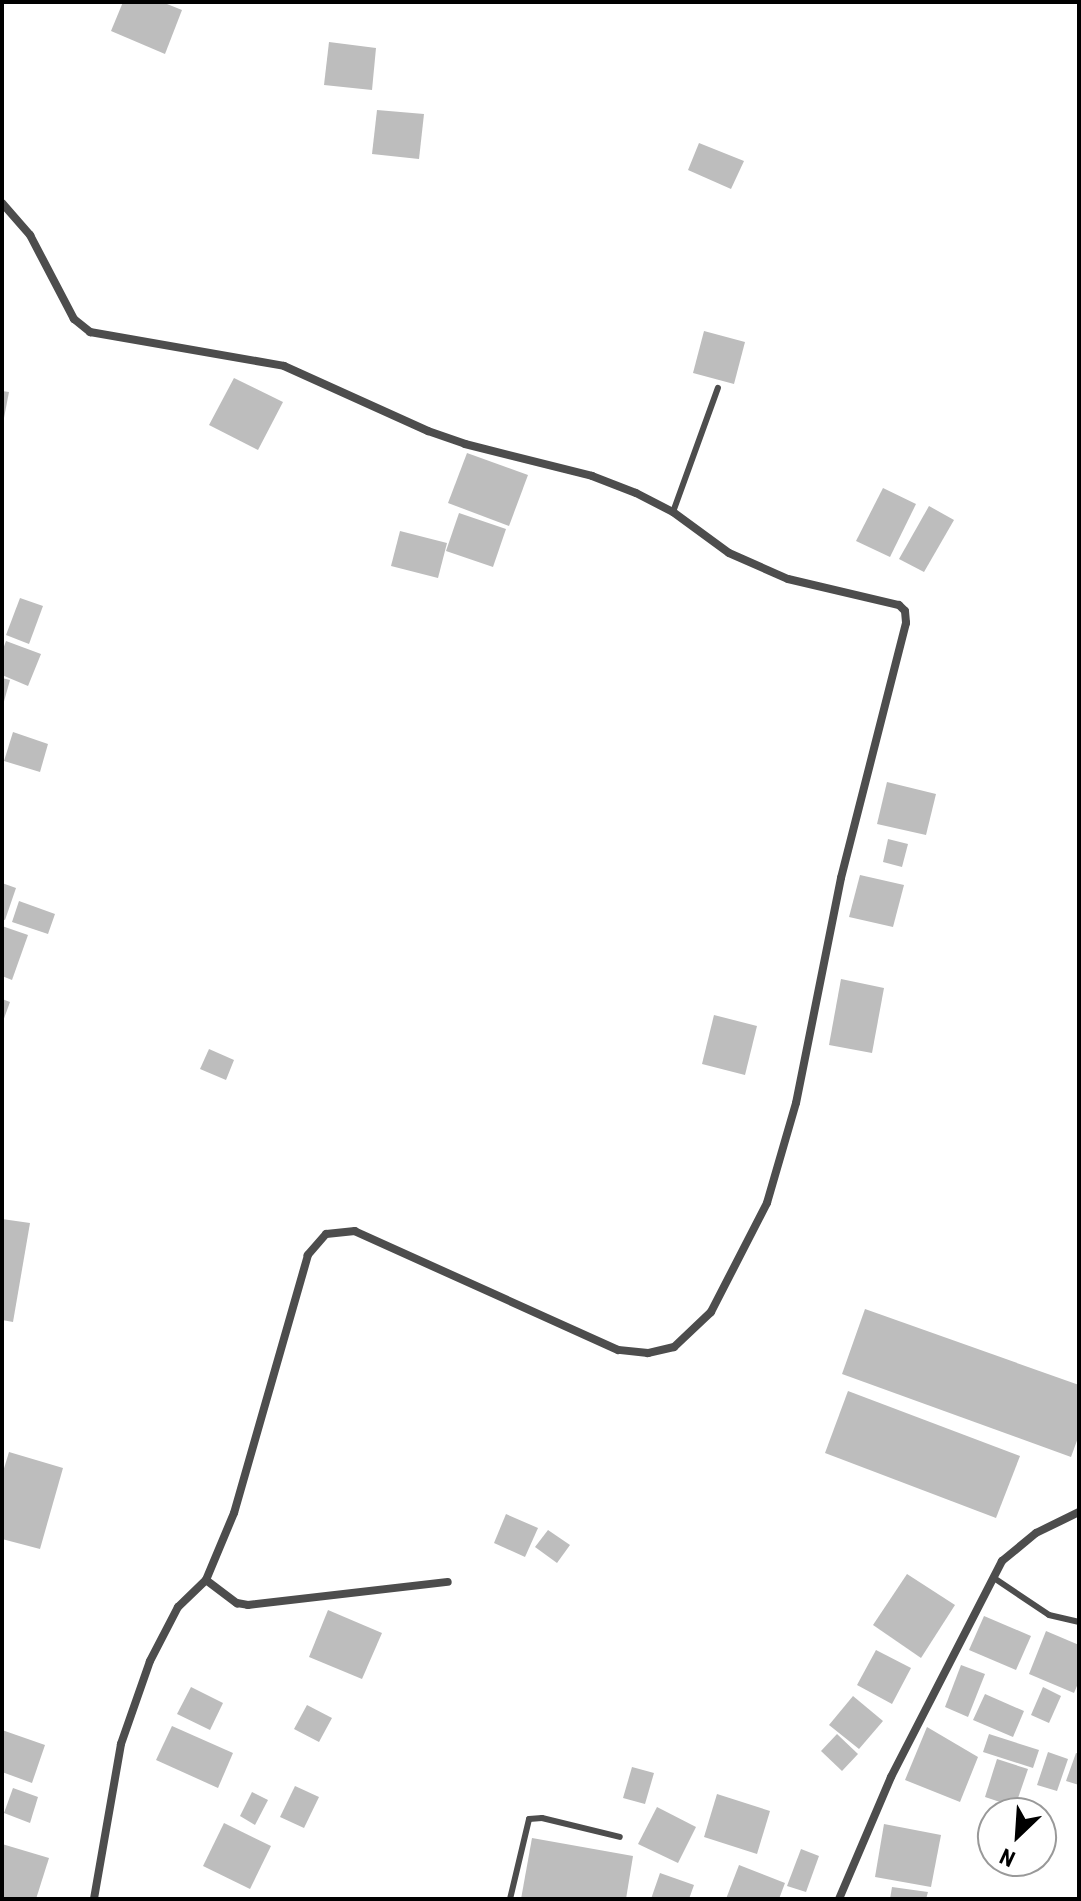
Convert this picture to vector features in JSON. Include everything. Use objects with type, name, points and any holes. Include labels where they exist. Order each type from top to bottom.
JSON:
[{"type":"street","points":[[2,203],[30,235],[74,319],[90,332],[284,366],[428,431],[465,444],[592,476],[673,512],[729,553],[788,579],[899,605],[905,611],[906,623],[841,878],[796,1103],[767,1203],[711,1312],[674,1347],[648,1353],[618,1350],[355,1231],[326,1234],[308,1255],[234,1513],[206,1580],[178,1607],[150,1661],[121,1744],[94,1899]]},
{"type":"street","points":[[839,1899],[891,1777],[1002,1561],[1036,1533],[1079,1512]]},
{"type":"street","points":[[206,1580],[237,1603],[248,1605],[448,1582]]},
{"type":"lane","points":[[673,512],[718,388]]},
{"type":"lane","points":[[994,1578],[1049,1615],[1079,1622]]},
{"type":"lane","points":[[510,1899],[529,1819],[542,1818],[620,1837]]},
{"type":"building","points":[[123,2],[162,2],[182,10],[165,54],[111,31]]},
{"type":"building","points":[[329,42],[376,48],[372,90],[324,85]]},
{"type":"building","points":[[377,110],[424,114],[419,159],[372,154]]},
{"type":"building","points":[[699,143],[744,161],[731,189],[688,170]]},
{"type":"building","points":[[704,331],[745,342],[734,384],[693,373]]},
{"type":"building","points":[[234,378],[283,402],[258,450],[209,425]]},
{"type":"building","points":[[2,391],[9,392],[3,423],[2,423]]},
{"type":"building","points":[[467,453],[528,475],[509,526],[448,503]]},
{"type":"building","points":[[883,488],[916,504],[890,557],[856,541]]},
{"type":"building","points":[[929,506],[954,520],[924,572],[899,559]]},
{"type":"building","points":[[459,513],[506,529],[493,567],[446,551]]},
{"type":"building","points":[[400,531],[447,543],[438,578],[391,566]]},
{"type":"building","points":[[20,598],[43,606],[29,644],[6,635]]},
{"type":"building","points":[[6,641],[41,654],[28,686],[2,675],[2,652]]},
{"type":"building","points":[[2,678],[10,680],[3,705],[2,704]]},
{"type":"building","points":[[13,732],[48,744],[40,772],[4,761]]},
{"type":"building","points":[[887,782],[936,794],[926,835],[877,824]]},
{"type":"building","points":[[888,839],[908,844],[902,867],[883,862]]},
{"type":"building","points":[[860,875],[904,885],[893,927],[849,917]]},
{"type":"building","points":[[2,883],[16,888],[5,920],[2,919]]},
{"type":"building","points":[[19,901],[55,914],[48,934],[12,922]]},
{"type":"building","points":[[2,926],[28,935],[12,980],[2,976]]},
{"type":"building","points":[[841,979],[884,988],[872,1053],[829,1045]]},
{"type":"building","points":[[2,999],[10,1002],[2,1024]]},
{"type":"building","points":[[714,1015],[757,1026],[745,1075],[702,1064]]},
{"type":"building","points":[[209,1049],[234,1060],[226,1080],[200,1069]]},
{"type":"building","points":[[2,1219],[30,1223],[13,1322],[2,1320]]},
{"type":"building","points":[[865,1309],[1079,1385],[1079,1435],[1071,1457],[842,1374]]},
{"type":"building","points":[[848,1391],[1020,1456],[996,1518],[825,1453]]},
{"type":"building","points":[[9,1452],[63,1468],[40,1549],[2,1539],[2,1475]]},
{"type":"building","points":[[506,1514],[538,1528],[525,1557],[494,1543]]},
{"type":"building","points":[[548,1530],[570,1545],[557,1563],[535,1547]]},
{"type":"building","points":[[907,1574],[955,1605],[921,1658],[873,1625]]},
{"type":"building","points":[[328,1610],[382,1633],[362,1679],[309,1657]]},
{"type":"building","points":[[984,1616],[1031,1636],[1016,1670],[969,1650]]},
{"type":"building","points":[[1046,1631],[1079,1645],[1079,1681],[1074,1693],[1029,1674]]},
{"type":"building","points":[[876,1650],[911,1668],[892,1704],[857,1685]]},
{"type":"building","points":[[961,1665],[985,1674],[968,1717],[945,1707]]},
{"type":"building","points":[[191,1687],[223,1703],[210,1730],[177,1714]]},
{"type":"building","points":[[1043,1687],[1061,1696],[1049,1723],[1031,1715]]},
{"type":"building","points":[[985,1694],[1024,1711],[1013,1737],[973,1720]]},
{"type":"building","points":[[853,1696],[883,1721],[859,1749],[829,1725]]},
{"type":"building","points":[[307,1705],[332,1718],[319,1742],[294,1729]]},
{"type":"building","points":[[172,1726],[233,1753],[218,1788],[156,1760]]},
{"type":"building","points":[[927,1727],[978,1757],[960,1802],[905,1780]]},
{"type":"building","points":[[2,1730],[45,1745],[32,1783],[2,1772]]},
{"type":"building","points":[[837,1734],[858,1754],[842,1771],[821,1751]]},
{"type":"building","points":[[989,1734],[1039,1750],[1033,1768],[983,1752]]},
{"type":"building","points":[[1048,1752],[1068,1759],[1057,1791],[1037,1785]]},
{"type":"building","points":[[1076,1753],[1079,1754],[1079,1785],[1066,1781]]},
{"type":"building","points":[[997,1759],[1028,1769],[1018,1797],[985,1797]]},
{"type":"building","points":[[632,1767],[654,1773],[645,1804],[623,1798]]},
{"type":"building","points":[[295,1786],[319,1797],[304,1828],[280,1817]]},
{"type":"building","points":[[13,1788],[38,1797],[30,1823],[4,1813]]},
{"type":"building","points":[[252,1792],[268,1800],[255,1825],[240,1816]]},
{"type":"building","points":[[717,1794],[770,1811],[757,1854],[704,1837]]},
{"type":"building","points":[[657,1807],[696,1827],[678,1863],[638,1844]]},
{"type":"building","points":[[224,1823],[271,1846],[250,1889],[203,1866]]},
{"type":"building","points":[[884,1824],[941,1835],[931,1887],[875,1877]]},
{"type":"building","points":[[532,1838],[633,1856],[626,1899],[521,1899]]},
{"type":"building","points":[[2,1844],[49,1858],[36,1899],[2,1899]]},
{"type":"building","points":[[801,1849],[819,1856],[806,1892],[787,1886]]},
{"type":"building","points":[[739,1865],[785,1883],[779,1899],[726,1899]]},
{"type":"building","points":[[660,1873],[694,1885],[689,1899],[651,1899]]},
{"type":"building","points":[[892,1887],[928,1892],[926,1899],[890,1899]]}]
